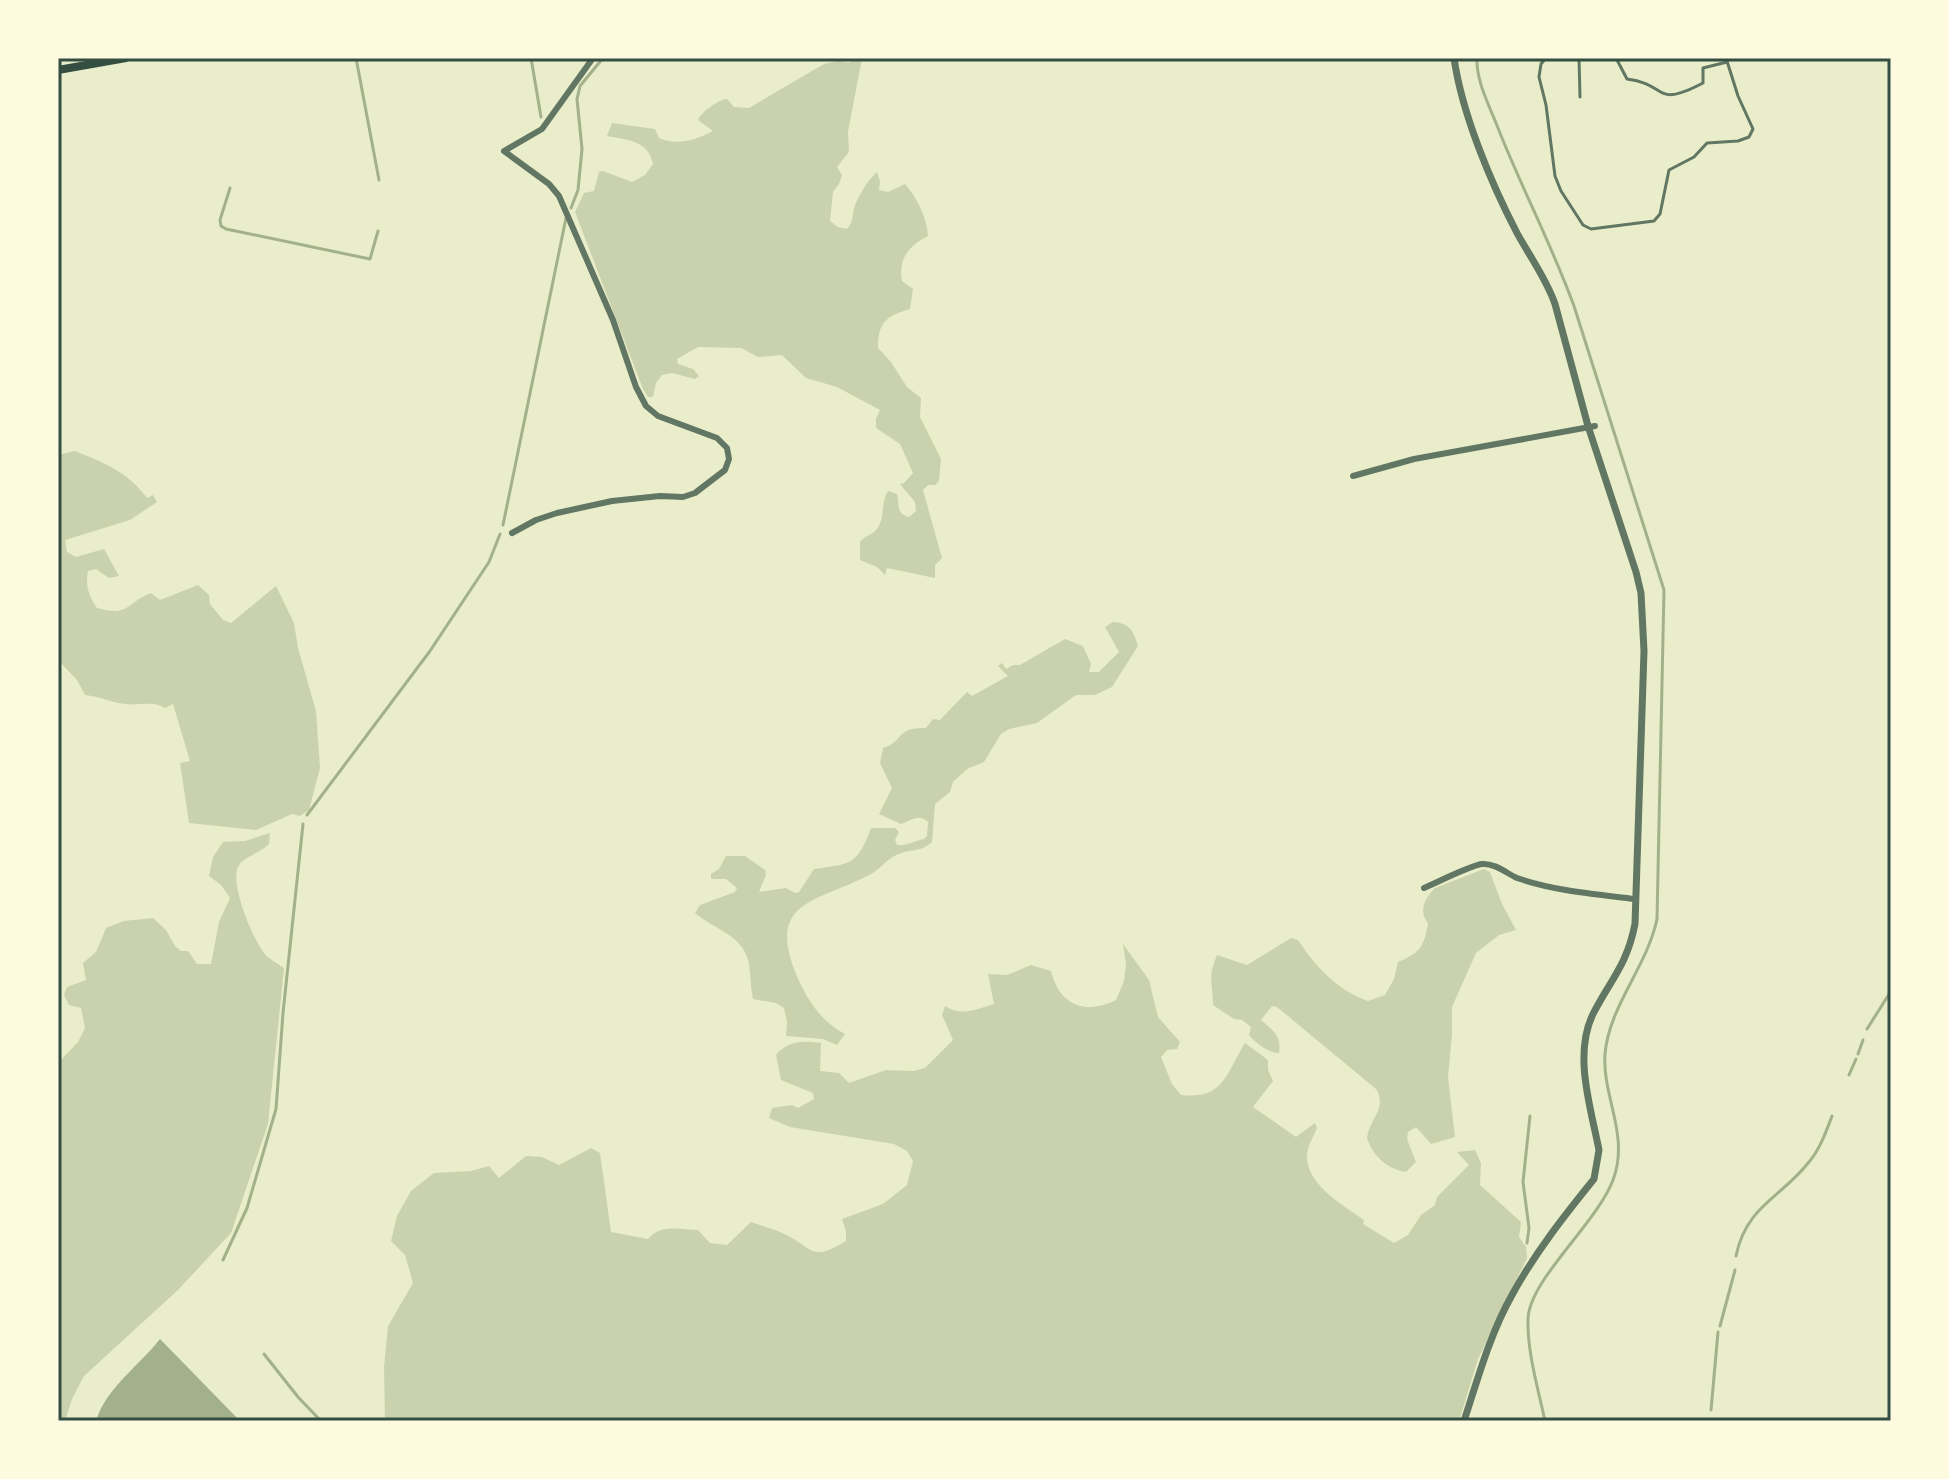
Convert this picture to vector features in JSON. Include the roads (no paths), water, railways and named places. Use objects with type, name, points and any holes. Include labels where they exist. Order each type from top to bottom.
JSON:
[{"type":"main road","points":[[58,70],[126,58]]},
{"type":"street","points":[[512,533],[546,517],[612,501],[683,497],[695,493],[725,470],[729,459],[727,448],[717,438],[658,416],[646,406],[636,387],[613,320],[559,196],[549,184],[504,151],[542,129],[593,58]]},
{"type":"street","points":[[1454,58],[1467,114],[1496,186],[1515,229],[1549,287],[1636,572],[1641,593],[1644,651],[1635,924],[1626,960],[1593,1015],[1583,1048],[1599,1150],[1594,1179],[1541,1248],[1511,1296],[1482,1363],[1464,1421]]},
{"type":"street","points":[[1353,476],[1414,459],[1592,426]]},
{"type":"street","points":[[1424,888],[1482,864],[1532,883],[1635,899]]},
{"type":"lane","points":[[1546,58],[1541,64],[1539,77],[1546,105],[1555,176],[1583,225],[1591,229],[1654,221],[1660,214],[1665,178],[1671,167],[1694,157],[1707,143],[1738,141],[1749,137],[1753,129],[1738,96],[1727,60],[1703,68],[1703,83],[1683,94],[1669,96],[1655,91],[1644,81],[1627,79],[1616,58]]},
{"type":"lane","points":[[1579,58],[1580,97]]},
{"type":"waterway","points":[[356,58],[379,180]]},
{"type":"waterway","points":[[531,58],[541,117]]},
{"type":"waterway","points":[[571,208],[578,190],[582,149],[577,99],[580,86],[603,58]]},
{"type":"waterway","points":[[1477,58],[1478,75],[1486,99],[1574,306],[1664,590],[1657,919],[1645,954],[1613,1019],[1608,1036],[1605,1070],[1618,1147],[1613,1180],[1605,1197],[1551,1269],[1531,1304],[1529,1344],[1545,1421]]},
{"type":"waterway","points":[[230,188],[220,220],[221,226],[226,229],[370,259],[378,231]]},
{"type":"waterway","points":[[503,525],[566,218]]},
{"type":"waterway","points":[[307,815],[430,651],[489,562],[500,534]]},
{"type":"waterway","points":[[223,1260],[247,1208],[276,1109],[303,824]]},
{"type":"waterway","points":[[1867,1029],[1891,991]]},
{"type":"waterway","points":[[1858,1054],[1863,1040]]},
{"type":"waterway","points":[[1849,1075],[1856,1059]]},
{"type":"waterway","points":[[1527,1243],[1529,1228],[1523,1182],[1530,1116]]},
{"type":"waterway","points":[[1736,1256],[1748,1225],[1813,1157],[1832,1116]]},
{"type":"waterway","points":[[1720,1326],[1735,1270]]},
{"type":"waterway","points":[[1711,1410],[1718,1332]]},
{"type":"waterway","points":[[264,1354],[321,1421]]}]
